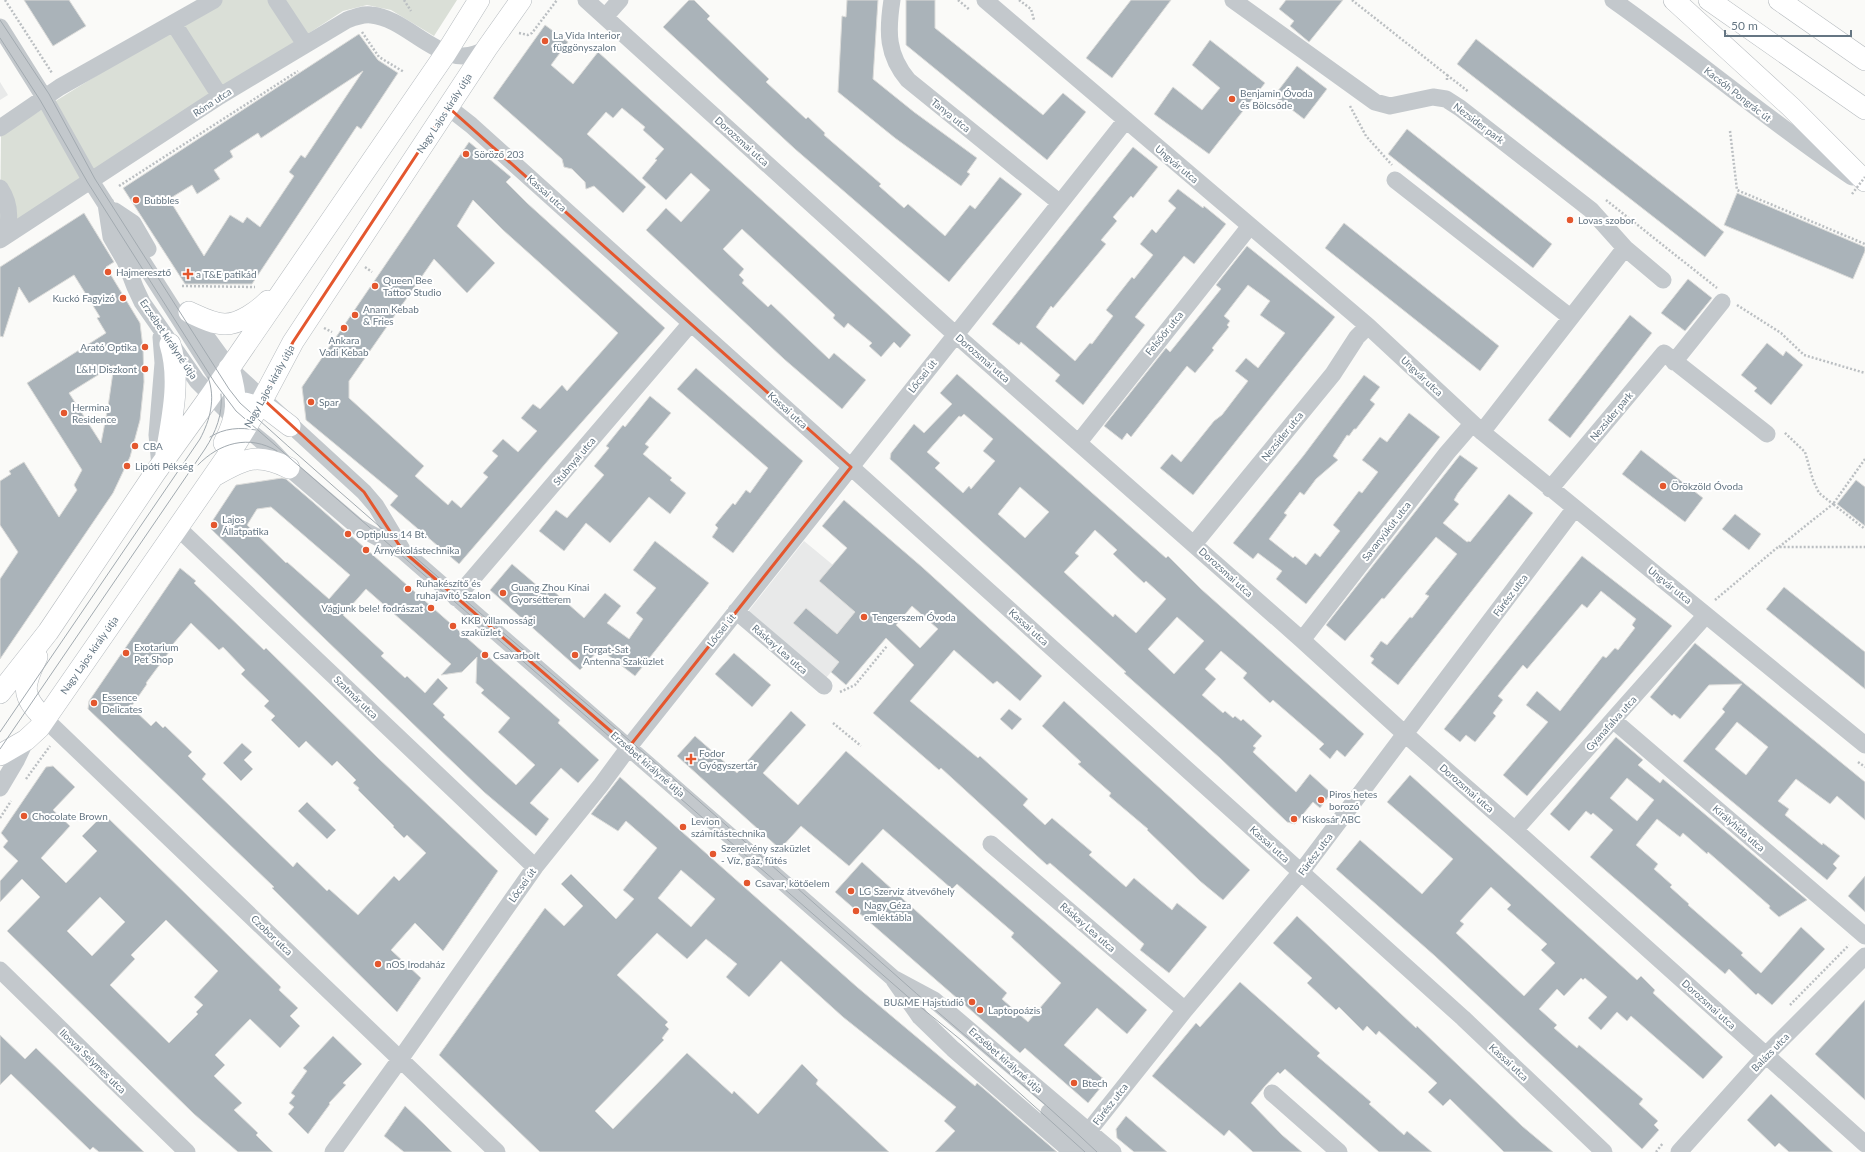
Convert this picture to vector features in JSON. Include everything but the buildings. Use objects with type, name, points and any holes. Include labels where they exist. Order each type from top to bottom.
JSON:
[{"type":"main road","name":"Nagy Lajos király útja","points":[[0,755],[52,726],[213,476],[237,403],[290,279],[431,73],[439,50],[479,0]]},
{"type":"main road","name":"Nagy Lajos király útja","points":[[1,688],[48,632],[162,463],[186,430],[237,403],[293,342],[487,48],[521,0]]},
{"type":"main road","points":[[1674,0],[1791,107],[1861,187]]},
{"type":"main road","points":[[1709,0],[1865,109]]},
{"type":"main road","points":[[1779,0],[1858,55]]},
{"type":"main road","points":[[1805,0],[1858,55]]},
{"type":"main road","points":[[189,312],[206,319],[225,324],[239,321],[264,305],[290,279]]},
{"type":"main road","points":[[162,463],[173,413],[176,375],[175,358],[170,344]]},
{"type":"main road","points":[[182,522],[191,497],[222,447],[237,403],[268,410],[290,426]]},
{"type":"main road","points":[[213,476],[244,460],[254,458],[275,461],[289,468]]},
{"type":"main road","points":[[48,632],[28,676],[26,693],[31,704],[52,726]]},
{"type":"street","points":[[0,128],[44,97],[214,0]]},
{"type":"street","points":[[276,0],[305,44]]},
{"type":"street","name":"Dorozsmai utca","points":[[586,0],[956,335],[1302,640],[1405,734],[1865,1144]]},
{"type":"street","points":[[605,17],[620,0]]},
{"type":"street","name":"Tanya utca","points":[[892,0],[888,28],[891,51],[898,68],[908,80],[1060,202]]},
{"type":"street","name":"Ungvár utca","points":[[985,0],[1368,326],[1477,428],[1865,745]]},
{"type":"street","name":"Nezsider park","points":[[1233,0],[1375,102],[1390,106],[1432,97],[1446,99],[1460,108],[1591,210],[1625,248],[1664,280]]},
{"type":"street","name":"Kacsóh Pongrác út","points":[[1613,0],[1652,27],[1780,127],[1861,187]]},
{"type":"street","name":"Róna utca","points":[[1,239],[220,96],[330,28],[361,15],[372,15],[386,18],[439,50],[467,56],[480,53],[487,48]]},
{"type":"street","points":[[174,24],[220,96]]},
{"type":"street","name":"Erzsébet királyné útja","points":[[0,27],[44,97],[106,204],[133,224],[189,312],[237,403],[269,447],[289,468],[358,527],[403,551],[893,978],[934,1000],[1081,1146]]},
{"type":"street","name":"Kassai utca","points":[[448,107],[471,124],[1463,1018],[1604,1152]]},
{"type":"street","name":"Lőcsei út","points":[[333,1152],[402,1058],[535,867],[601,785],[736,611],[1126,120]]},
{"type":"street","points":[[1395,180],[1570,317]]},
{"type":"street","points":[[0,188],[5,196],[8,208],[8,226],[1,239]]},
{"type":"street","points":[[106,204],[237,403],[403,551]]},
{"type":"street","name":"Erzsébet királyné útja","points":[[106,204],[111,237],[125,261],[142,302],[197,381],[237,403]]},
{"type":"street","name":"Felsőőr utca","points":[[1079,442],[1250,226]]},
{"type":"street","points":[[1477,428],[1570,317],[1625,248]]},
{"type":"street","points":[[1674,362],[1726,299]]},
{"type":"street","points":[[152,316],[161,338],[163,354],[157,435],[162,463]]},
{"type":"street","name":"Stubnyai utca","points":[[456,598],[691,322]]},
{"type":"street","name":"Nezsider utca","points":[[1194,544],[1333,374],[1357,337],[1368,326]]},
{"type":"street","name":"Nezsider park","points":[[1550,489],[1664,353],[1767,434]]},
{"type":"street","name":"Erzsébet királyné útja","points":[[290,426],[364,492],[376,506],[403,551]]},
{"type":"street","name":"Savanyúkút utca","points":[[1302,640],[1447,453],[1477,428]]},
{"type":"street","name":"Fűrész utca","points":[[1081,1146],[1185,1010],[1301,872],[1575,508]]},
{"type":"street","name":"Szatmár utca","points":[[182,522],[535,867]]},
{"type":"street","name":"Ráskay Lea utca","points":[[736,611],[829,690]]},
{"type":"street","name":"Gyanafalva utca","points":[[1514,830],[1706,615]]},
{"type":"street","name":"Királyhida utca","points":[[1613,720],[1865,936]]},
{"type":"street","name":"Czobor utca","points":[[52,726],[402,1058],[497,1152]]},
{"type":"street","points":[[0,788],[16,761],[26,740]]},
{"type":"street","name":"Ráskay Lea utca","points":[[990,844],[1185,1010]]},
{"type":"street","name":"Balázs utca","points":[[1679,1152],[1765,1056],[1865,956]]},
{"type":"street","name":"Ilosvai Selymes utca","points":[[0,970],[187,1152]]},
{"type":"street","name":"Erzsébet királyné útja","points":[[893,978],[920,1017],[965,1059],[1081,1146],[1113,1152]]},
{"type":"street","points":[[1272,1093],[1339,1152]]},
{"type":"path","points":[[5,0],[53,75]]},
{"type":"path","points":[[1019,0],[1031,9]]},
{"type":"path","points":[[1352,0],[1472,94]]},
{"type":"path","points":[[361,15],[361,30],[379,57],[404,72]]},
{"type":"path","points":[[119,186],[300,69]]},
{"type":"path","points":[[1446,99],[1447,75]]},
{"type":"path","points":[[1349,82],[1341,93],[1355,113],[1366,136],[1383,157],[1400,172],[1395,180]]},
{"type":"path","points":[[1730,131],[1737,190],[1865,244]]},
{"type":"path","points":[[1861,187],[1865,177]]},
{"type":"path","points":[[1602,196],[1726,299],[1781,333],[1804,355],[1865,373]]},
{"type":"path","points":[[364,266],[372,272]]},
{"type":"path","points":[[182,286],[255,287]]},
{"type":"path","points":[[324,328],[332,332]]},
{"type":"path","points":[[1767,434],[1776,426],[1793,439],[1805,452],[1813,480],[1819,492],[1865,529]]},
{"type":"path","points":[[1706,615],[1716,598],[1833,504],[1865,459]]},
{"type":"path","points":[[1778,547],[1865,547]]},
{"type":"path","points":[[829,690],[855,686],[887,646]]},
{"type":"path","points":[[833,723],[861,746]]},
{"type":"path","points":[[23,785],[52,726]]},
{"type":"path","points":[[0,818],[14,798]]},
{"type":"highlighted area","points":[[448,107],[851,467],[629,747],[403,551],[364,492],[263,399],[293,342]]},
{"type":"shaded area","points":[[218,0],[457,0],[434,36],[391,10],[367,5],[343,11],[0,234],[1,135]]},
{"type":"shaded area","points":[[0,82],[8,95],[0,100]]},
{"type":"shaded area","points":[[804,541],[885,608],[826,678],[747,613]]},
{"type":"tram line","points":[[0,20],[49,94],[95,179],[229,389],[240,403],[385,531],[662,769],[917,994],[1047,1106],[1097,1152]]},
{"type":"tram line","points":[[0,38],[40,100],[88,183],[215,383],[236,411],[907,996],[961,1040],[1085,1152]]},
{"type":"tram line","points":[[0,732],[200,439],[207,424],[211,409],[212,393],[208,377]]},
{"type":"tram line","points":[[0,749],[205,449],[218,423],[221,409],[221,394]]},
{"type":"tram line","points":[[210,437],[232,429],[256,430]]},
{"type":"tram line","points":[[198,465],[215,451],[235,443],[256,443],[277,451]]},
{"type":"place","name":"La Vida Interior függönyszalon","points":[[545,41]]},
{"type":"place","name":"Benjamin Óvoda és Bölcsőde","points":[[1232,99]]},
{"type":"place","name":"Söröző 203","points":[[466,154]]},
{"type":"place","name":"Bubbles","points":[[136,200]]},
{"type":"place","name":"Lovas szobor","points":[[1570,220]]},
{"type":"place","name":"Hajmeresztő","points":[[108,272]]},
{"type":"place","name":"a T&E patikád","points":[[188,274]]},
{"type":"place","name":"Queen Bee Tattoo Studio","points":[[375,286]]},
{"type":"place","name":"Kuckó Fagyizó","points":[[123,298]]},
{"type":"place","name":"Anam Kebab & Fries","points":[[355,315]]},
{"type":"place","name":"Ankara Vadi Kebab","points":[[344,328]]},
{"type":"place","name":"Arató Optika","points":[[145,347]]},
{"type":"place","name":"L&H Diszkont","points":[[145,369]]},
{"type":"place","name":"Spar","points":[[311,402]]},
{"type":"place","name":"Hermina Residence","points":[[64,413]]},
{"type":"place","name":"CBA","points":[[135,446]]},
{"type":"place","name":"Lipóti Pékség","points":[[127,466]]},
{"type":"place","name":"Örökzöld Óvoda","points":[[1663,486]]},
{"type":"place","name":"Lajos Állatpatika","points":[[214,525]]},
{"type":"place","name":"Optipluss 14 Bt.","points":[[348,534]]},
{"type":"place","name":"Árnyékolástechnika","points":[[366,550]]},
{"type":"place","name":"Ruhakészítő és ruhajavító Szalon","points":[[408,589]]},
{"type":"place","name":"Guang Zhou Kínai Gyorsétterem","points":[[503,593]]},
{"type":"place","name":"Vágjunk bele! fodrászat","points":[[431,608]]},
{"type":"place","name":"Tengerszem Óvoda","points":[[864,617]]},
{"type":"place","name":"KKB villamossági szaküzlet","points":[[453,626]]},
{"type":"place","name":"Exotarium Pet Shop","points":[[126,653]]},
{"type":"place","name":"Csavarbolt","points":[[485,655]]},
{"type":"place","name":"Forgat-Sat Antenna Szaküzlet","points":[[575,655]]},
{"type":"place","name":"Essence Delicates","points":[[94,703]]},
{"type":"place","name":"Fodor Gyógyszertár","points":[[691,759]]},
{"type":"place","name":"Piros hetes borozó","points":[[1321,800]]},
{"type":"place","name":"Chocolate Brown","points":[[24,816]]},
{"type":"place","name":"Kiskosár ABC","points":[[1294,819]]},
{"type":"place","name":"Levion számítástechnika","points":[[683,827]]},
{"type":"place","name":"Szerelvény szaküzlet - Víz, gáz, fűtés","points":[[713,854]]},
{"type":"place","name":"Csavar, kötőelem","points":[[747,883]]},
{"type":"place","name":"LG Szerviz átvevőhely","points":[[851,891]]},
{"type":"place","name":"Nagy Géza emléktábla","points":[[856,911]]},
{"type":"place","name":"nOS Irodaház","points":[[378,964]]},
{"type":"place","name":"BU&ME Hajstúdió","points":[[972,1002]]},
{"type":"place","name":"Laptopoázis","points":[[980,1010]]},
{"type":"place","name":"Btech","points":[[1074,1083]]}]
